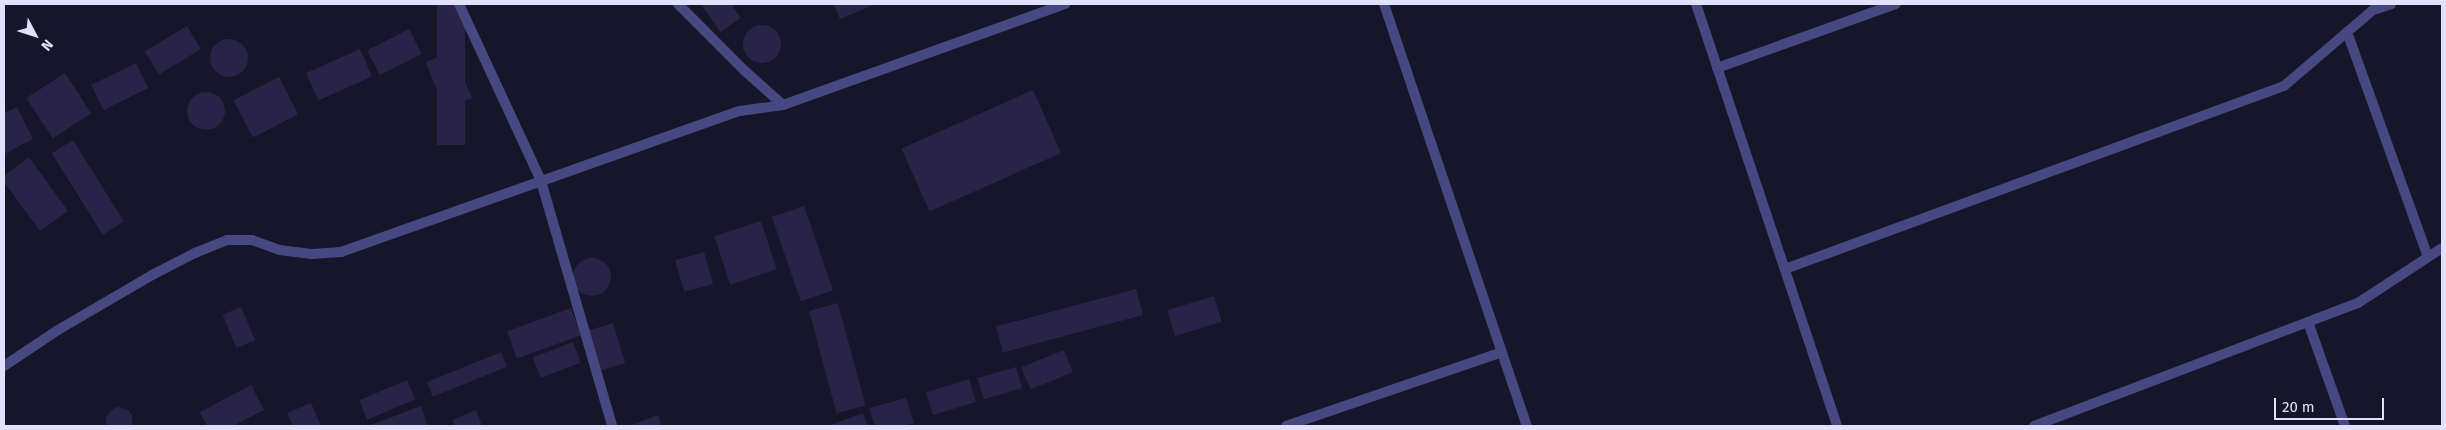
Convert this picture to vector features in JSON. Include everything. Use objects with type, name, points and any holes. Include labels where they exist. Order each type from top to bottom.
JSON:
[{"type":"street","points":[[459,4],[541,181],[612,426]]},
{"type":"street","points":[[678,4],[745,71],[783,105]]},
{"type":"street","points":[[4,366],[58,330],[152,275],[195,253],[228,240],[252,240],[279,250],[312,254],[340,252],[740,111],[783,105],[1065,4]]},
{"type":"street","points":[[1384,4],[1527,426]]},
{"type":"street","points":[[1696,4],[1837,426]]},
{"type":"street","points":[[1718,68],[1896,4]]},
{"type":"street","points":[[1785,269],[2284,86],[2373,10],[2391,4]]},
{"type":"street","points":[[2347,32],[2428,258]]},
{"type":"street","points":[[2034,426],[2358,304],[2442,248]]},
{"type":"street","points":[[2308,322],[2345,426]]},
{"type":"street","points":[[1286,426],[1502,352]]},
{"type":"building","points":[[437,4],[465,4],[465,145],[437,145]]},
{"type":"building","points":[[701,4],[731,4],[741,18],[720,32]]},
{"type":"building","points":[[833,4],[876,4],[840,19]]},
{"type":"building","points":[[762,25],[775,31],[781,44],[775,57],[762,63],[749,57],[743,44],[749,31]]},
{"type":"building","points":[[187,26],[201,49],[159,74],[145,51]]},
{"type":"building","points":[[409,29],[422,54],[380,75],[367,50]]},
{"type":"building","points":[[229,39],[242,45],[248,58],[242,71],[229,77],[216,71],[210,58],[216,45]]},
{"type":"building","points":[[360,49],[372,76],[318,100],[306,73]]},
{"type":"building","points":[[452,51],[472,98],[445,109],[425,62]]},
{"type":"building","points":[[136,63],[148,88],[103,110],[91,85]]},
{"type":"building","points":[[65,73],[91,113],[53,138],[26,98]]},
{"type":"building","points":[[279,77],[298,114],[253,138],[234,100]]},
{"type":"building","points":[[1033,90],[1061,153],[930,212],[901,149]]},
{"type":"building","points":[[206,92],[219,98],[225,111],[219,124],[206,130],[193,124],[187,111],[193,98]]},
{"type":"building","points":[[17,107],[33,139],[4,154],[4,113]]},
{"type":"building","points":[[73,140],[124,221],[103,235],[52,153]]},
{"type":"building","points":[[29,157],[68,211],[40,231],[4,182],[4,176]]},
{"type":"building","points":[[804,206],[833,290],[801,301],[772,217]]},
{"type":"building","points":[[761,221],[777,270],[730,285],[714,236]]},
{"type":"building","points":[[704,252],[713,284],[684,292],[675,260]]},
{"type":"building","points":[[592,258],[605,264],[611,277],[605,290],[592,296],[579,290],[573,277],[579,264]]},
{"type":"building","points":[[1136,289],[1143,315],[1003,353],[996,327]]},
{"type":"building","points":[[1214,296],[1222,322],[1175,336],[1167,310]]},
{"type":"building","points":[[838,303],[865,405],[836,413],[809,311]]},
{"type":"building","points":[[241,307],[255,340],[237,348],[223,315]]},
{"type":"building","points":[[571,308],[581,335],[517,359],[507,331]]},
{"type":"building","points":[[613,323],[625,363],[599,371],[586,331]]},
{"type":"building","points":[[573,342],[581,363],[541,378],[533,357]]},
{"type":"building","points":[[1064,350],[1073,372],[1030,389],[1021,367]]},
{"type":"building","points":[[501,352],[507,367],[433,397],[427,382]]},
{"type":"building","points":[[1016,367],[1022,388],[984,399],[978,378]]},
{"type":"building","points":[[969,379],[976,402],[933,415],[926,392]]},
{"type":"building","points":[[407,380],[415,399],[367,420],[359,400]]},
{"type":"building","points":[[251,385],[264,410],[233,426],[207,426],[200,412]]},
{"type":"building","points":[[906,398],[914,423],[903,426],[875,426],[869,408]]},
{"type":"building","points":[[311,403],[321,426],[293,426],[287,413]]},
{"type":"building","points":[[421,406],[428,426],[368,426]]},
{"type":"building","points":[[118,407],[128,410],[132,415],[132,426],[106,426],[106,416]]},
{"type":"building","points":[[476,410],[482,426],[455,426],[452,420]]},
{"type":"building","points":[[863,413],[868,426],[828,426]]},
{"type":"building","points":[[658,415],[662,426],[629,426]]}]
